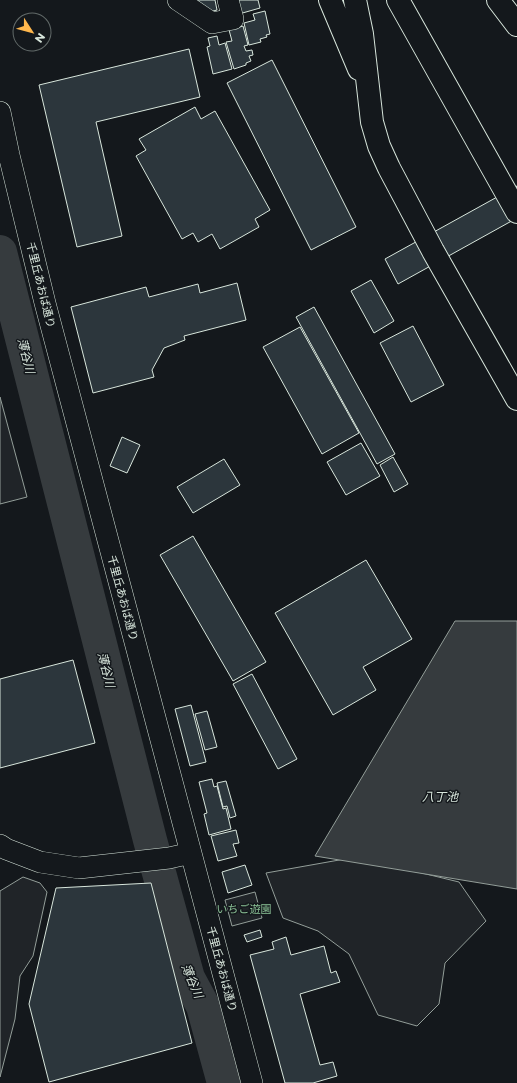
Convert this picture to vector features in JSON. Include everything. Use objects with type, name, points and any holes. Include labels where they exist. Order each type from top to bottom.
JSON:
[{"type":"highway","points":[[330,0],[368,90]]},
{"type":"highway","points":[[355,0],[362,34],[372,122],[379,146],[433,251],[517,399]]},
{"type":"highway","points":[[398,0],[517,212]]},
{"type":"highway","points":[[498,0],[517,25]]},
{"type":"highway","points":[[492,353],[517,377]]},
{"type":"highway","points":[[492,353],[517,385]]},
{"type":"street","points":[[178,0],[212,23],[233,18],[228,0]]},
{"type":"street","name":"千里丘あおば通り","points":[[0,112],[45,303],[252,1083]]},
{"type":"street","points":[[0,845],[6,849],[40,862],[79,868],[169,858],[192,853]]},
{"type":"green space","points":[[0,397],[27,497],[0,504]]},
{"type":"green space","points":[[356,857],[459,882],[486,921],[445,963],[439,1004],[417,1026],[378,1015],[349,954],[318,931],[283,918],[266,873]]},
{"type":"green space","points":[[23,877],[40,883],[47,892],[33,956],[20,976],[15,1019],[0,1077],[0,891]]},
{"type":"green space","name":"いちご遊園","points":[[255,892],[262,918],[232,926],[225,900]]},
{"type":"water","name":"八丁池","points":[[455,621],[517,621],[517,889],[315,856]]},
{"type":"building","points":[[194,0],[215,0],[217,10],[206,13],[204,5],[200,6]]},
{"type":"building","points":[[235,0],[258,0],[260,8],[239,14]]},
{"type":"building","points":[[265,11],[270,34],[266,35],[267,37],[260,39],[261,42],[249,45],[244,23],[255,20],[253,14]]},
{"type":"building","points":[[243,26],[248,45],[244,46],[246,51],[252,50],[253,55],[249,56],[251,61],[246,63],[246,65],[234,69],[226,42],[232,41],[229,30]]},
{"type":"building","points":[[217,36],[219,45],[225,43],[232,69],[213,74],[207,47],[210,46],[208,38]]},
{"type":"building","points":[[189,49],[200,97],[96,122],[122,236],[77,247],[39,85]]},
{"type":"building","points":[[272,60],[356,227],[311,250],[227,83]]},
{"type":"building","points":[[195,107],[201,119],[215,111],[270,210],[255,219],[259,227],[220,249],[212,234],[198,242],[193,233],[182,239],[136,156],[146,150],[139,139]]},
{"type":"building","points":[[517,186],[517,218],[398,284],[385,259]]},
{"type":"building","points":[[371,280],[394,321],[374,333],[351,291]]},
{"type":"building","points":[[237,283],[246,320],[184,336],[185,340],[164,348],[152,370],[154,377],[93,393],[71,307],[146,287],[149,297],[198,284],[200,293]]},
{"type":"building","points":[[314,307],[395,454],[377,464],[296,317]]},
{"type":"building","points":[[413,326],[444,385],[411,402],[380,343]]},
{"type":"building","points":[[300,327],[359,433],[322,454],[263,347]]},
{"type":"building","points":[[122,437],[140,445],[127,473],[110,466]]},
{"type":"building","points":[[361,443],[380,476],[346,495],[327,462]]},
{"type":"building","points":[[393,457],[408,484],[394,492],[380,465]]},
{"type":"building","points":[[224,459],[240,485],[193,513],[177,487]]},
{"type":"building","points":[[193,536],[266,662],[233,681],[160,555]]},
{"type":"building","points":[[366,560],[412,639],[363,667],[376,690],[333,715],[275,613]]},
{"type":"building","points":[[73,660],[95,743],[0,768],[0,679]]},
{"type":"building","points":[[252,674],[297,759],[278,769],[233,684]]},
{"type":"building","points":[[191,705],[206,762],[190,766],[175,709]]},
{"type":"building","points":[[207,711],[217,747],[205,750],[195,714]]},
{"type":"building","points":[[212,779],[214,787],[217,786],[223,809],[226,808],[231,829],[209,835],[204,814],[207,813],[199,782]]},
{"type":"building","points":[[226,781],[236,816],[230,818],[227,806],[223,807],[217,783]]},
{"type":"building","points":[[236,830],[239,843],[233,844],[237,856],[218,861],[211,836]]},
{"type":"building","points":[[245,865],[252,885],[228,893],[222,872]]},
{"type":"building","points":[[151,883],[192,1043],[49,1082],[29,1004],[56,888]]},
{"type":"building","points":[[260,930],[262,937],[247,942],[244,935]]},
{"type":"building","points":[[286,937],[291,955],[324,946],[331,973],[336,971],[340,982],[300,994],[320,1065],[333,1062],[337,1076],[313,1083],[285,1083],[250,955],[274,949],[272,942]]},
{"type":"waterway","name":"薄谷川","points":[[0,252],[150,840],[188,978],[203,1006],[224,1083]]}]
